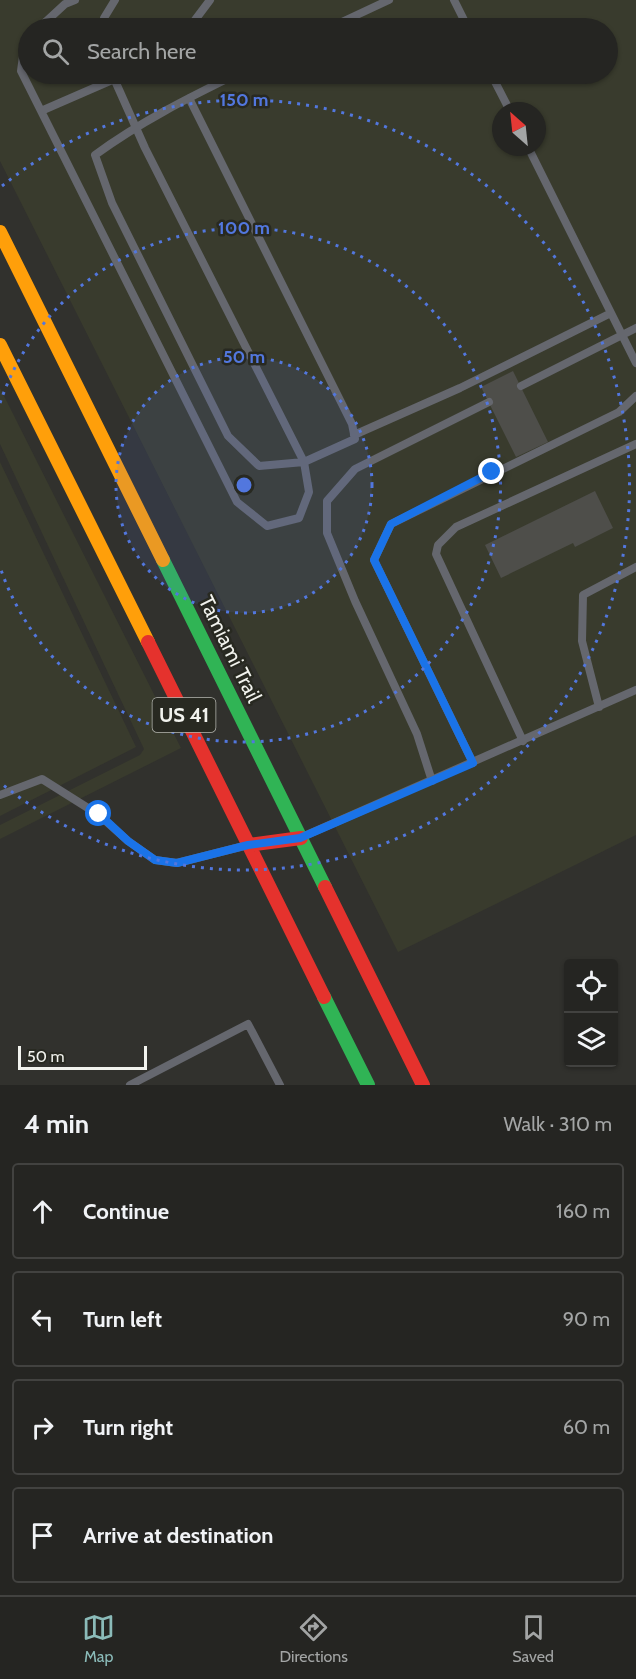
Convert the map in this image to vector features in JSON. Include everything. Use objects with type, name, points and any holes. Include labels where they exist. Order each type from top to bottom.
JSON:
[{"type":"main road","name":"Tamiami Trail","points":[[0,232],[423,1085]]},
{"type":"main road","name":"US 41","points":[[0,345],[368,1085]]},
{"type":"main road","points":[[248,845],[300,838]]},
{"type":"lane","points":[[50,18],[66,4],[75,0]]},
{"type":"lane","points":[[104,18],[115,0]]},
{"type":"lane","points":[[196,18],[210,0]]},
{"type":"lane","points":[[350,18],[389,0]]},
{"type":"lane","points":[[454,0],[463,18]]},
{"type":"lane","points":[[28,84],[237,502],[267,526],[299,518],[309,492],[304,462],[117,84]]},
{"type":"lane","points":[[41,111],[97,84]]},
{"type":"lane","points":[[189,98],[352,424],[355,439],[304,462],[259,466],[228,436],[112,203],[95,155],[135,125],[189,98],[217,84]]},
{"type":"lane","points":[[496,84],[505,102]]},
{"type":"lane","points":[[532,156],[636,363]]},
{"type":"lane","points":[[354,435],[460,388],[611,313]]},
{"type":"lane","points":[[521,386],[636,328]]},
{"type":"lane","points":[[473,763],[374,560],[391,524],[619,412],[636,396]]},
{"type":"lane","points":[[432,781],[417,734],[355,600],[327,533],[327,501],[355,469],[489,402]]},
{"type":"lane","points":[[523,741],[444,575],[436,554],[438,545],[456,527],[636,444]]},
{"type":"lane","points":[[599,707],[582,641],[583,595],[636,567]]},
{"type":"lane","points":[[300,838],[636,690]]},
{"type":"lane","points":[[0,795],[42,779],[99,814],[128,841],[155,860],[177,863],[248,845]]},
{"type":"lane","points":[[130,1085],[248,1024],[280,1085]]},
{"type":"shaded area","points":[[0,0],[636,0],[636,835],[398,952],[0,161]]},
{"type":"shaded area","points":[[0,388],[181,748],[0,839],[0,825],[140,755],[144,749],[0,444]]},
{"type":"shaded area","points":[[0,462],[136,747],[0,816]]},
{"type":"building","points":[[513,371],[548,442],[516,457],[481,387]]},
{"type":"building","points":[[595,491],[613,528],[575,547],[573,543],[501,578],[485,545]]},
{"type":"traffic: fast","points":[[163,560],[325,887]]},
{"type":"traffic: fast","points":[[324,997],[368,1085]]},
{"type":"traffic: slow","points":[[0,232],[163,560]]},
{"type":"traffic: slow","points":[[0,345],[148,642]]},
{"type":"traffic: jam","points":[[148,642],[324,997]]},
{"type":"traffic: jam","points":[[248,845],[301,838]]},
{"type":"traffic: jam","points":[[325,887],[423,1085]]},
{"type":"route","points":[[99,814],[128,841],[155,860],[177,863],[248,845],[300,838],[473,763],[374,560],[391,524],[492,472]]}]
